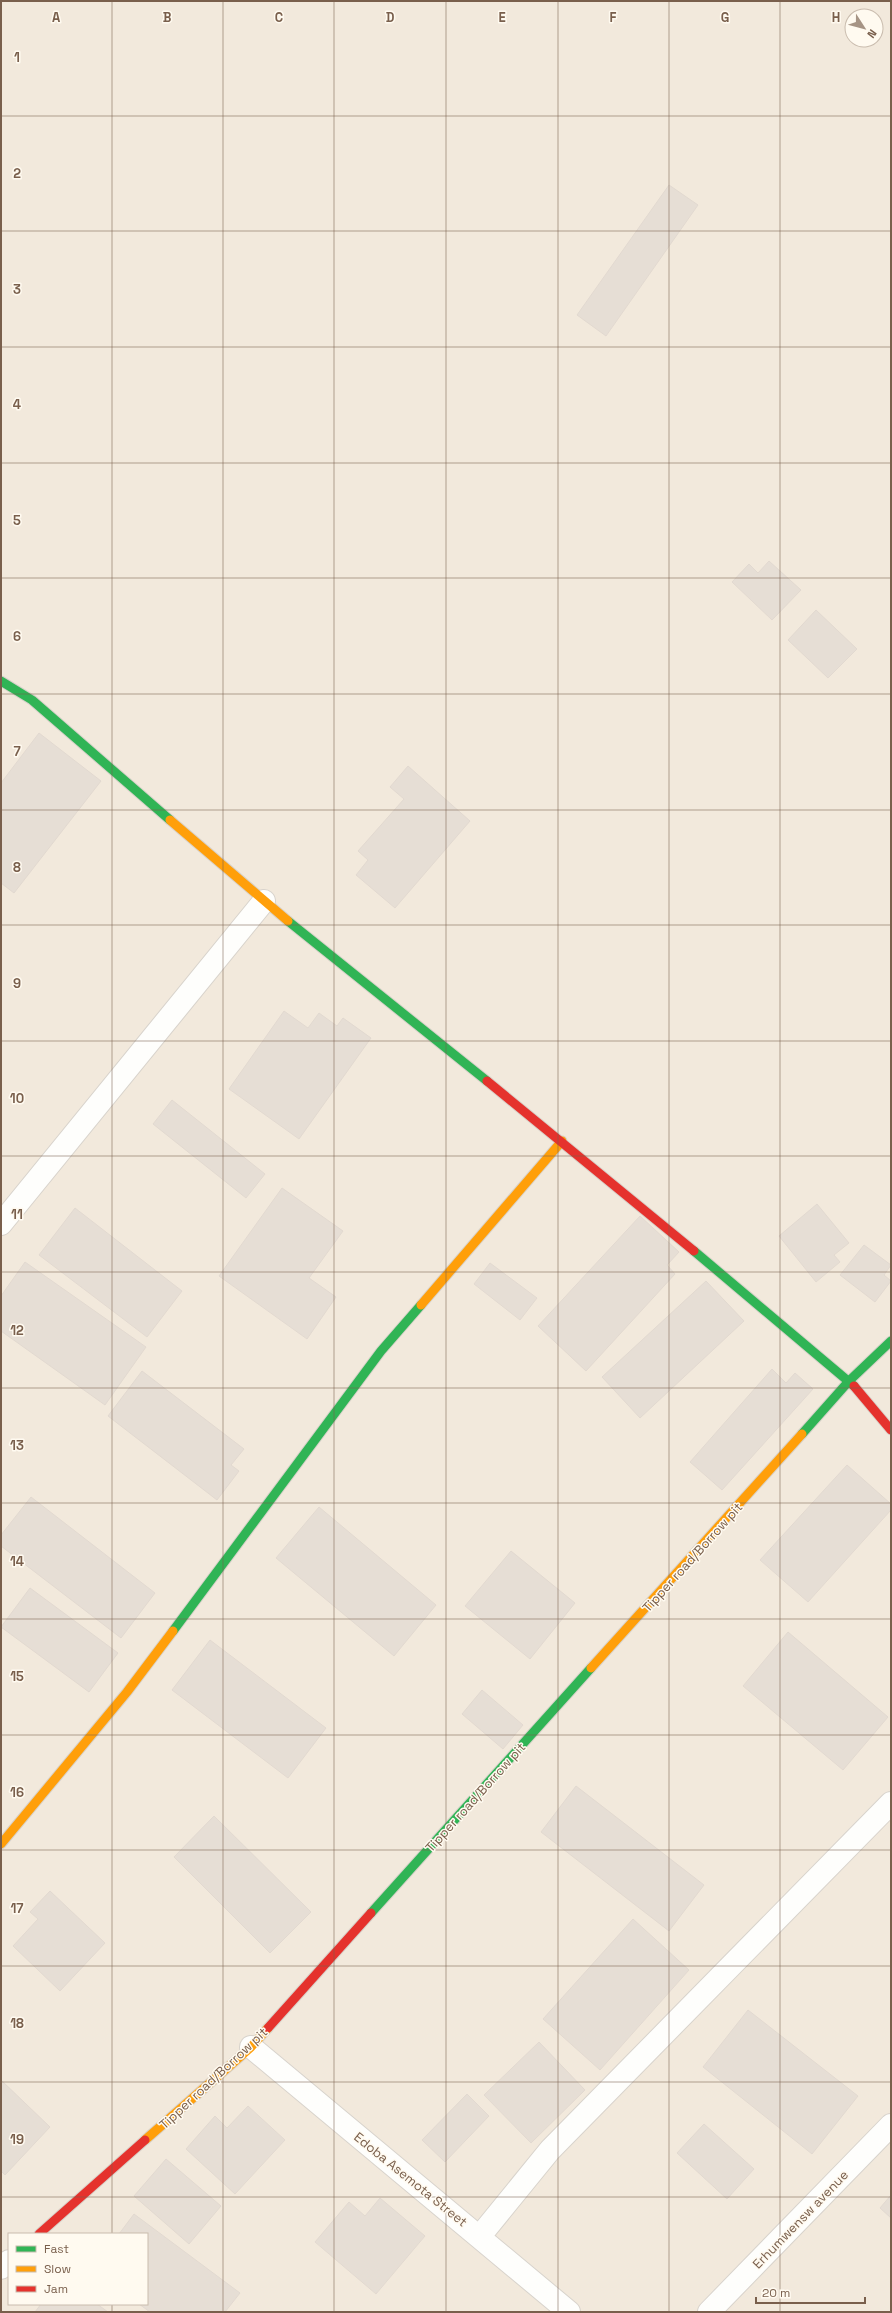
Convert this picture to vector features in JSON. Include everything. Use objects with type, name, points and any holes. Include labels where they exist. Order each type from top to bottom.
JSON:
[{"type":"street","points":[[1,681],[32,700],[264,901],[562,1141],[849,1381],[891,1430]]},
{"type":"street","points":[[1,1224],[264,901]]},
{"type":"street","points":[[1,1844],[127,1692],[381,1351],[562,1141]]},
{"type":"street","name":"Tipper road/Borrow pit","points":[[40,2233],[251,2047],[849,1381],[891,1341]]},
{"type":"street","points":[[480,2236],[550,2150],[891,1803]]},
{"type":"street","name":"Edoba Asemota Street","points":[[251,2047],[480,2236],[569,2312]]},
{"type":"street","name":"Erhumwensw avenue","points":[[709,2312],[891,2125]]},
{"type":"shaded area","points":[[1,1],[891,1],[891,2312],[1,2312]]},
{"type":"building","points":[[669,185],[698,205],[606,336],[577,315]]},
{"type":"building","points":[[769,561],[801,590],[772,620],[732,582],[749,564],[758,573]]},
{"type":"building","points":[[816,610],[857,649],[828,678],[788,640]]},
{"type":"building","points":[[39,733],[101,781],[14,893],[1,883],[1,783]]},
{"type":"building","points":[[408,766],[470,821],[395,908],[356,875],[368,860],[358,851],[404,799],[390,787]]},
{"type":"building","points":[[284,1011],[308,1028],[319,1013],[337,1026],[343,1018],[371,1038],[299,1139],[229,1089]]},
{"type":"building","points":[[172,1100],[265,1174],[246,1198],[153,1124]]},
{"type":"building","points":[[282,1188],[343,1231],[309,1278],[336,1297],[307,1339],[219,1276]]},
{"type":"building","points":[[817,1204],[849,1243],[834,1255],[840,1262],[816,1282],[779,1236]]},
{"type":"building","points":[[75,1208],[182,1291],[147,1337],[39,1255]]},
{"type":"building","points":[[640,1216],[679,1252],[667,1265],[675,1274],[586,1371],[538,1326]]},
{"type":"building","points":[[864,1245],[891,1265],[884,1275],[891,1281],[875,1302],[840,1275]]},
{"type":"building","points":[[25,1262],[146,1347],[105,1405],[1,1331],[1,1296]]},
{"type":"building","points":[[490,1263],[537,1298],[520,1320],[474,1284]]},
{"type":"building","points":[[706,1281],[744,1321],[640,1418],[602,1377]]},
{"type":"building","points":[[772,1369],[786,1383],[795,1373],[813,1389],[722,1490],[690,1462]]},
{"type":"building","points":[[142,1371],[244,1449],[231,1465],[239,1471],[217,1500],[108,1416]]},
{"type":"building","points":[[847,1465],[891,1504],[891,1510],[808,1602],[760,1560]]},
{"type":"building","points":[[31,1497],[155,1593],[121,1638],[1,1546],[1,1535]]},
{"type":"building","points":[[319,1507],[436,1605],[394,1656],[276,1558]]},
{"type":"building","points":[[511,1551],[575,1603],[530,1659],[465,1606]]},
{"type":"building","points":[[30,1588],[118,1653],[89,1692],[1,1627]]},
{"type":"building","points":[[788,1632],[888,1717],[843,1770],[743,1686]]},
{"type":"building","points":[[210,1640],[326,1728],[288,1778],[172,1690]]},
{"type":"building","points":[[482,1690],[523,1725],[503,1749],[462,1714]]},
{"type":"building","points":[[576,1786],[704,1885],[669,1931],[541,1832]]},
{"type":"building","points":[[214,1816],[311,1912],[270,1953],[174,1857]]},
{"type":"building","points":[[50,1891],[105,1943],[60,1991],[13,1946],[38,1919],[30,1912]]},
{"type":"building","points":[[633,1919],[689,1970],[600,2070],[543,2019]]},
{"type":"building","points":[[748,2010],[858,2096],[812,2154],[703,2067]]},
{"type":"building","points":[[539,2042],[585,2090],[531,2143],[484,2095]]},
{"type":"building","points":[[1,2080],[50,2127],[5,2175],[1,2171]]},
{"type":"building","points":[[467,2094],[489,2116],[445,2162],[422,2140]]},
{"type":"building","points":[[248,2106],[285,2140],[235,2194],[186,2149],[215,2116],[227,2128]]},
{"type":"building","points":[[704,2124],[754,2169],[727,2199],[677,2153]]},
{"type":"building","points":[[166,2159],[221,2206],[189,2244],[134,2196]]},
{"type":"building","points":[[891,2195],[891,2218],[880,2208]]},
{"type":"building","points":[[380,2198],[425,2236],[376,2294],[315,2242],[349,2202],[365,2216]]},
{"type":"building","points":[[134,2214],[240,2293],[225,2312],[150,2312],[140,2305],[148,2305],[148,2233],[120,2233]]},
{"type":"building","points":[[40,2305],[98,2305],[108,2312],[35,2312]]},
{"type":"traffic: fast","points":[[1,681],[32,700],[170,820]]},
{"type":"traffic: fast","points":[[288,921],[487,1081]]},
{"type":"traffic: fast","points":[[694,1251],[854,1386]]},
{"type":"traffic: fast","points":[[173,1631],[381,1351],[421,1305]]},
{"type":"traffic: fast","points":[[802,1434],[849,1381],[891,1341]]},
{"type":"traffic: fast","points":[[371,1913],[591,1668]]},
{"type":"traffic: slow","points":[[170,820],[288,921]]},
{"type":"traffic: slow","points":[[421,1305],[562,1141]]},
{"type":"traffic: slow","points":[[591,1668],[802,1434]]},
{"type":"traffic: slow","points":[[1,1844],[127,1692],[173,1631]]},
{"type":"traffic: slow","points":[[145,2140],[251,2047],[268,2028]]},
{"type":"traffic: jam","points":[[487,1081],[694,1251]]},
{"type":"traffic: jam","points":[[854,1386],[891,1430]]},
{"type":"traffic: jam","points":[[268,2028],[371,1913]]},
{"type":"traffic: jam","points":[[40,2233],[145,2140]]}]
